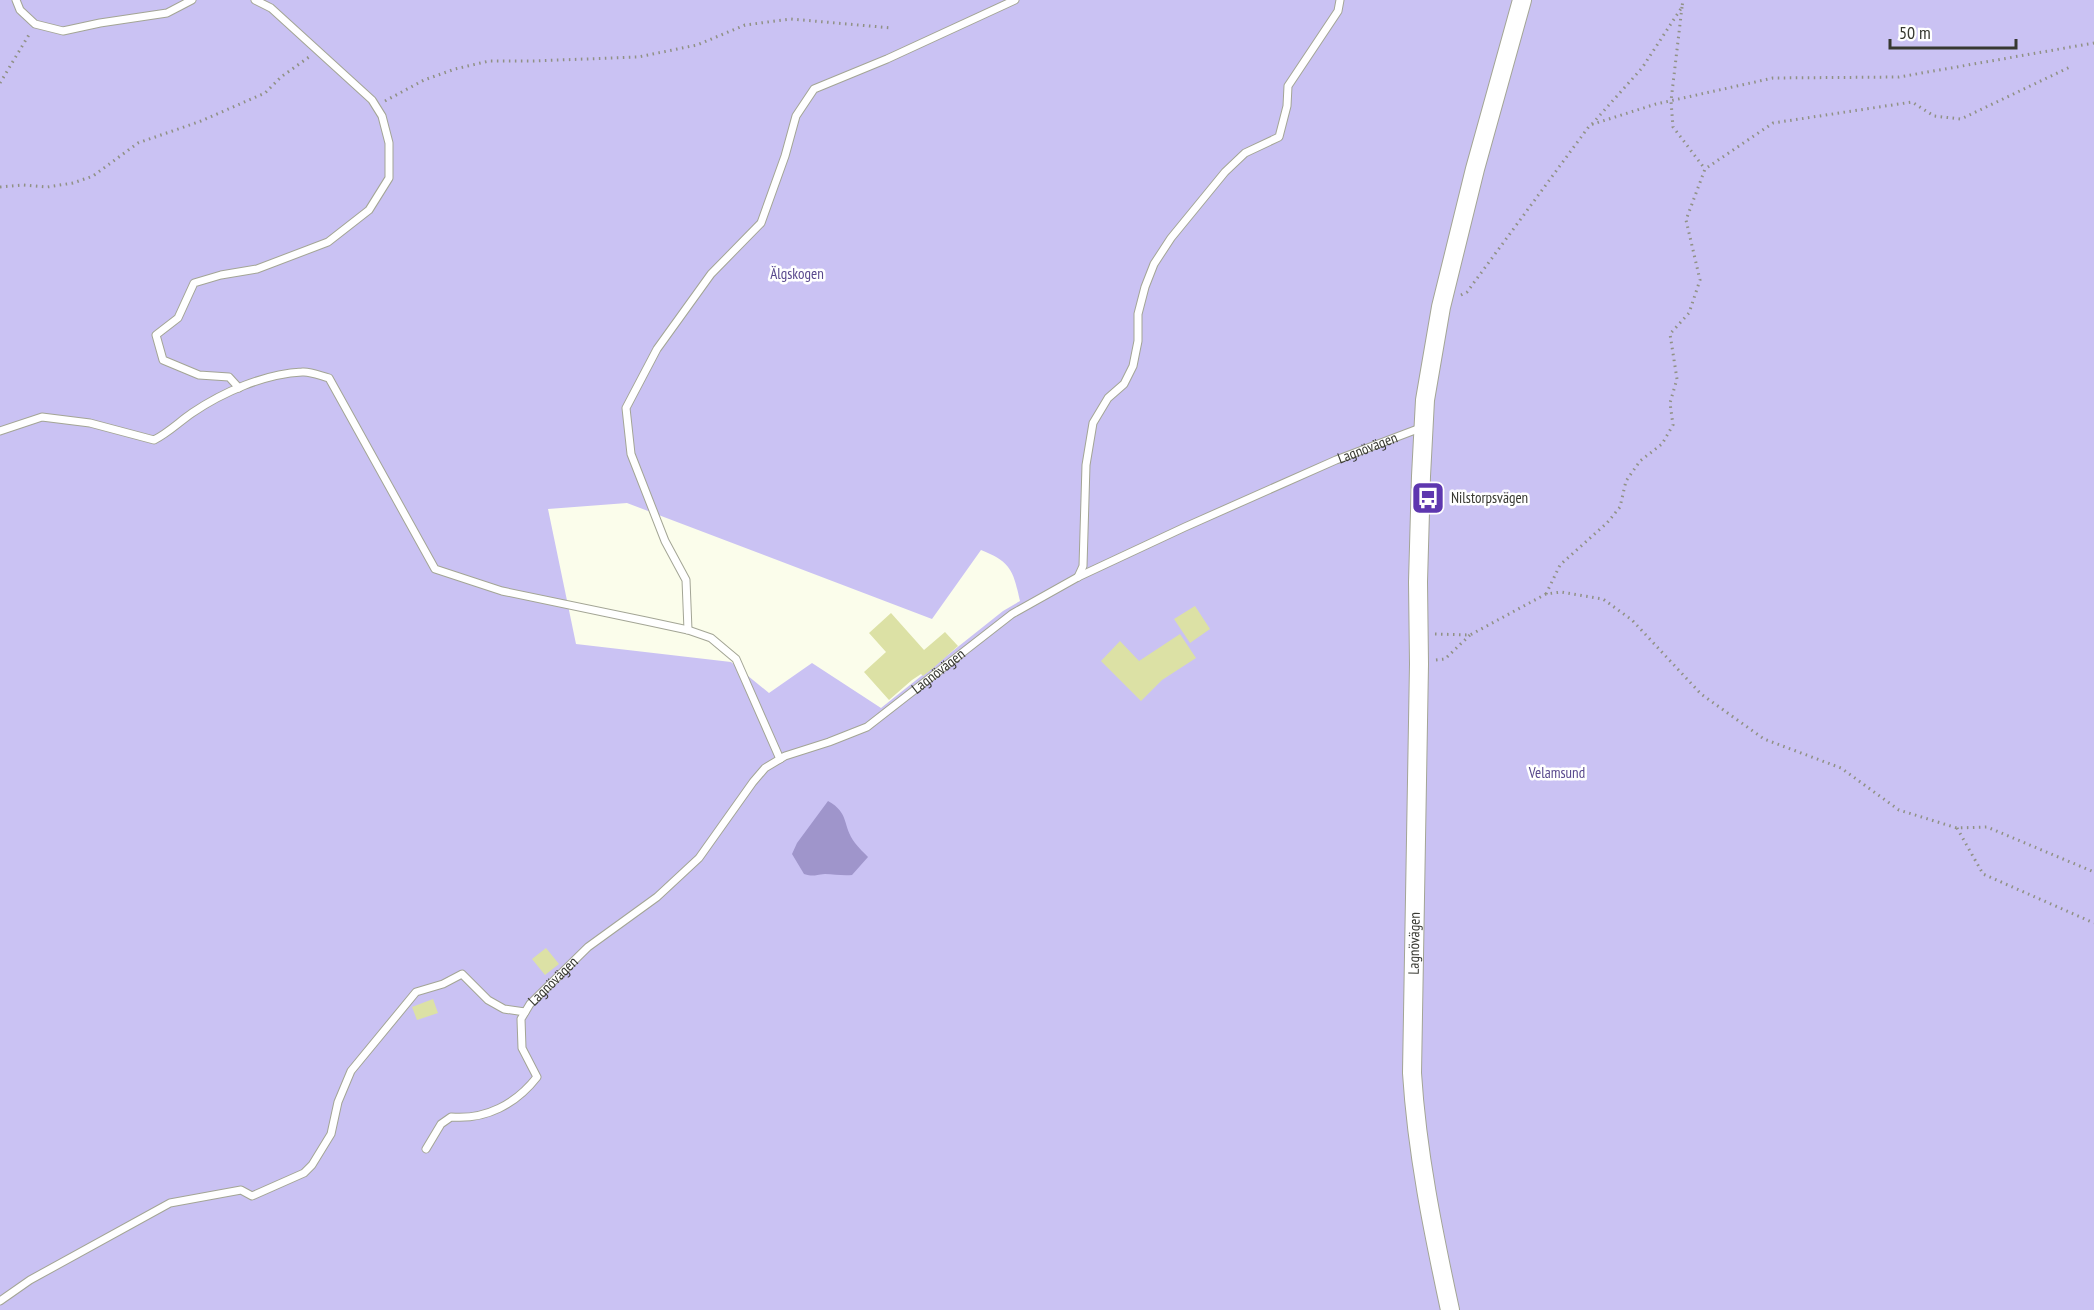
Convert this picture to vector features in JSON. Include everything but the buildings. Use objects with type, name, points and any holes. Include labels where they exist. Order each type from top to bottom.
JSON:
[{"type":"street","name":"Lagnövägen","points":[[1450,1310],[1423,1172],[1416,1125],[1412,1072],[1419,664],[1418,582],[1423,427],[1425,400],[1441,307],[1475,169],[1522,0]]},
{"type":"lane","points":[[16,0],[20,10],[35,24],[63,31],[167,13],[192,0]]},
{"type":"lane","points":[[238,388],[229,377],[199,375],[163,360],[156,335],[178,318],[194,283],[257,269],[328,242],[369,210],[389,178],[389,143],[382,116],[376,106],[271,8],[255,0]]},
{"type":"lane","points":[[688,630],[686,580],[665,541],[631,454],[626,408],[657,349],[711,274],[761,223],[785,156],[796,116],[814,89],[887,59],[1015,0]]},
{"type":"lane","points":[[1078,577],[1083,567],[1086,465],[1093,423],[1108,398],[1124,384],[1133,366],[1138,314],[1154,264],[1171,238],[1225,172],[1245,153],[1279,137],[1287,106],[1288,86],[1338,11],[1340,0]]},
{"type":"lane","points":[[0,431],[42,417],[90,423],[154,440],[192,413],[238,388],[275,376],[304,372],[329,378],[435,569],[502,591],[688,630],[711,638],[736,658],[780,759]]},
{"type":"lane","name":"Lagnövägen","points":[[525,1012],[530,1004],[588,947],[657,897],[699,858],[765,768],[780,759],[867,727],[1012,614],[1078,577],[1336,460],[1423,427]]},
{"type":"lane","points":[[0,1301],[30,1280],[170,1203],[240,1190],[252,1196],[304,1173],[312,1165],[331,1134],[338,1102],[351,1071],[416,992],[443,984],[462,974],[488,1000],[504,1009],[525,1012],[521,1019],[522,1048],[537,1077],[529,1088],[514,1101],[490,1113],[464,1118],[452,1117],[441,1124],[426,1149]]},
{"type":"path","points":[[1683,0],[1671,101],[1673,127],[1705,169]]},
{"type":"path","points":[[1441,307],[1467,292],[1590,125],[1642,68],[1682,7]]},
{"type":"path","points":[[376,106],[424,80],[455,69],[489,61],[638,57],[697,45],[745,26],[791,20],[892,28]]},
{"type":"path","points":[[0,83],[35,24]]},
{"type":"path","points":[[1590,125],[1656,104],[1773,78],[1899,77],[2094,43]]},
{"type":"path","points":[[0,187],[23,185],[47,187],[73,183],[93,176],[138,143],[201,121],[265,93],[280,77],[318,51]]},
{"type":"path","points":[[1546,594],[1560,565],[1607,523],[1620,507],[1626,481],[1640,461],[1662,444],[1673,425],[1670,403],[1677,380],[1670,334],[1689,313],[1700,280],[1686,220],[1705,169],[1773,123],[1912,102],[1934,116],[1961,119],[2070,67]]},
{"type":"path","points":[[1419,664],[1445,659],[1470,635],[1546,594],[1561,592],[1603,599],[1632,620],[1701,694],[1764,739],[1841,768],[1899,810],[1957,828],[1987,828],[2094,872]]},
{"type":"path","points":[[1435,634],[1470,635]]},
{"type":"path","points":[[1957,828],[1983,874],[2094,923]]},
{"type":"green space","name":"Velamsund","points":[[0,0],[2094,0],[2094,1310],[0,1310]],"holes":[[[627,503],[932,619],[981,550],[999,559],[1009,568],[1020,601],[1003,611],[881,708],[812,663],[769,693],[731,662],[576,644],[548,509]]]},
{"type":"shaded area","points":[[828,801],[840,810],[851,837],[868,857],[852,875],[812,876],[804,874],[792,854],[797,843]]},
{"type":"place","name":"Nilstorpsvägen","points":[[1428,498]]},
{"type":"park label","name":"Älgskogen","points":[[797,274]]}]
